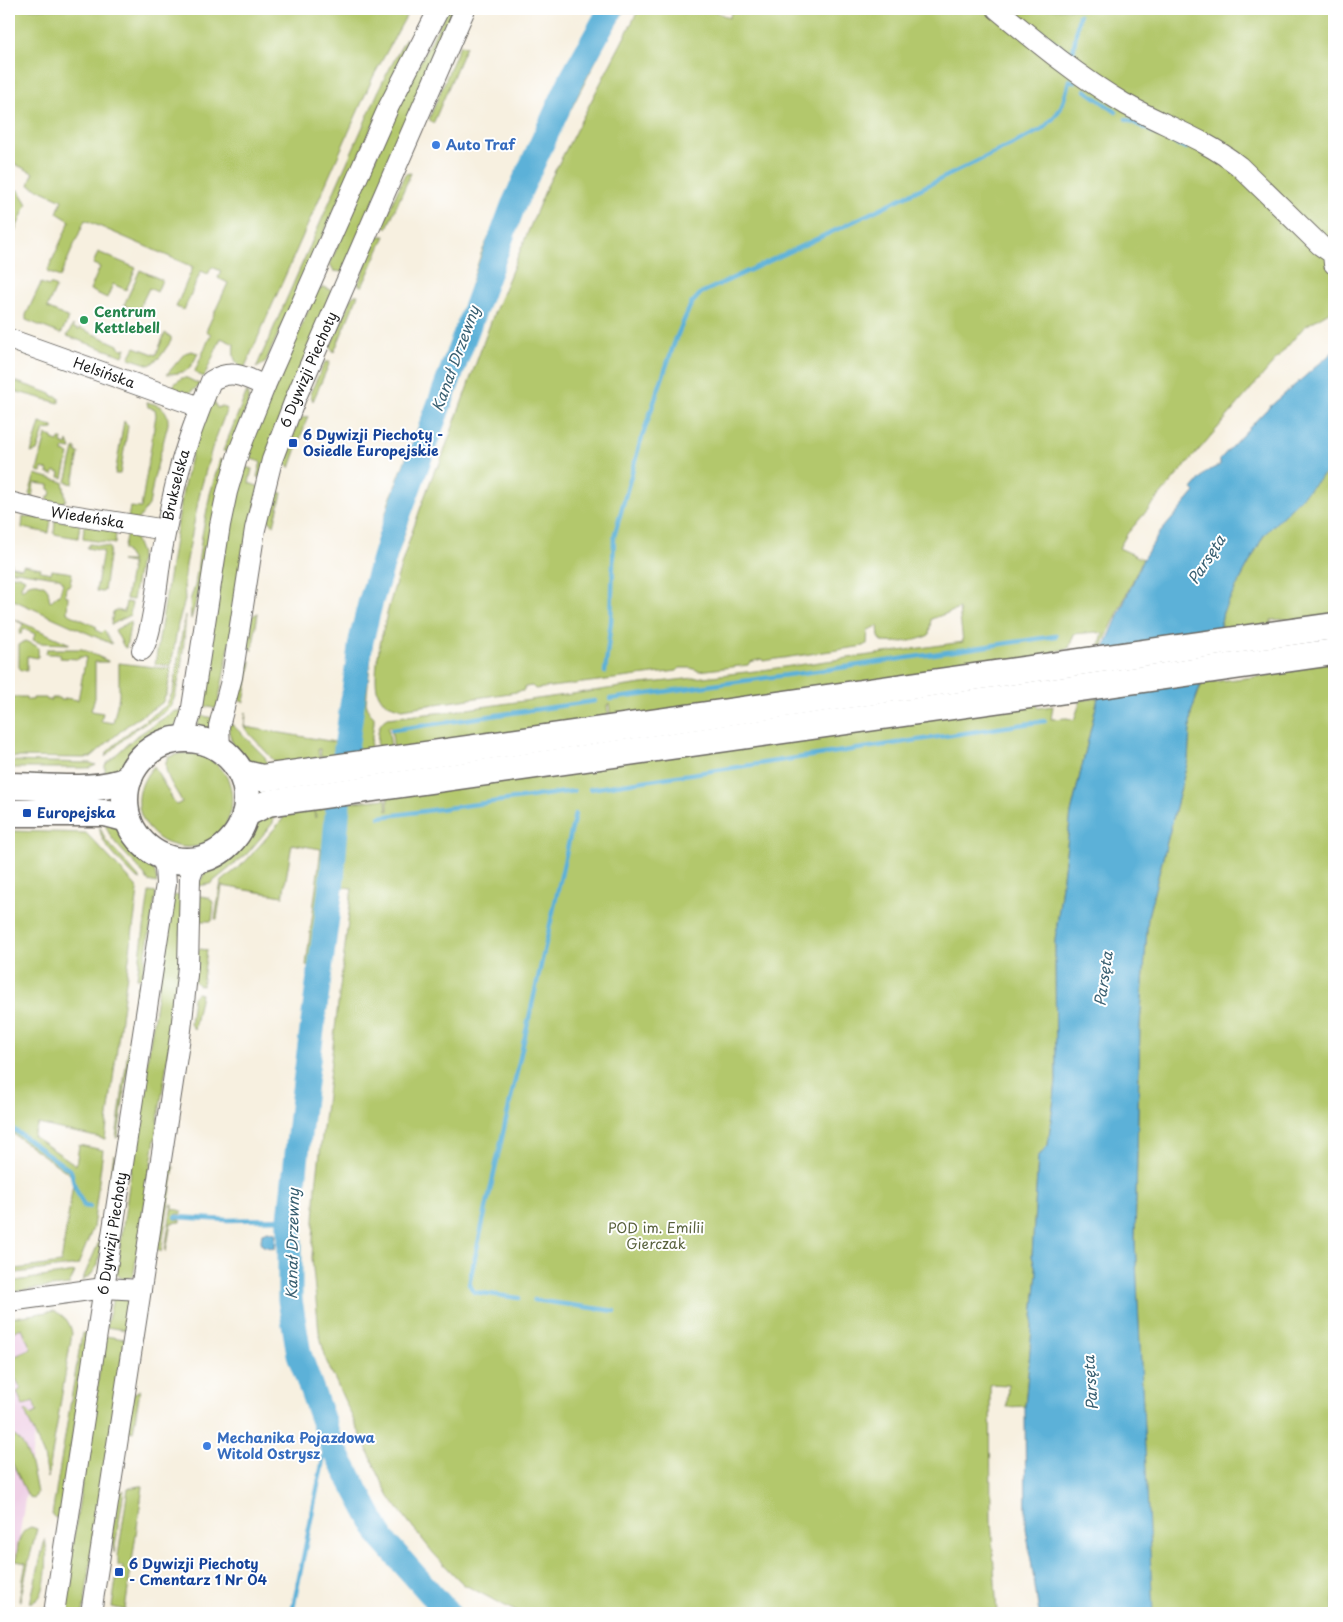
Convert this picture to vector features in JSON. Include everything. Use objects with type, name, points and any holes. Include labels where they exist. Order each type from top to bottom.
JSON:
[{"type":"main road","points":[[241,773],[262,778],[1334,626]]},
{"type":"main road","points":[[245,814],[268,803],[1334,652]]},
{"type":"main road","points":[[183,739],[204,742],[220,749],[233,761],[241,773],[247,793],[245,814],[240,829],[227,845],[214,854],[199,859],[179,860],[160,855],[140,840],[128,819],[125,799],[129,779],[136,765],[150,751],[168,742],[183,739]]},
{"type":"main road","points":[[9,786],[95,787],[117,784],[129,779]]},
{"type":"main road","points":[[9,812],[105,812],[128,819]]},
{"type":"street","points":[[183,739],[191,714],[214,557],[225,498],[241,446],[265,386],[389,106],[439,9]]},
{"type":"street","name":"6 Dywizji Piechoty","points":[[220,749],[219,726],[232,677],[255,529],[268,473],[290,413],[465,9]]},
{"type":"street","points":[[997,9],[1078,74],[1126,104],[1171,126],[1234,161],[1320,244],[1333,254],[1334,264]]},
{"type":"street","points":[[316,273],[344,286]]},
{"type":"street","name":"Helsińska","points":[[9,339],[200,407]]},
{"type":"street","name":"Brukselska","points":[[142,650],[146,645],[149,631],[166,530],[183,454],[211,381],[220,375],[231,373],[265,386]]},
{"type":"street","name":"Wiedeńska","points":[[9,502],[47,511],[166,530]]},
{"type":"street","name":"6 Dywizji Piechoty","points":[[54,1613],[166,884],[165,867],[160,855]]},
{"type":"street","points":[[91,1613],[168,1117],[186,987],[190,878],[199,859]]},
{"type":"street","points":[[9,1301],[104,1288],[140,1290]]},
{"type":"shaded area","points":[[53,1314],[30,1467],[9,1604],[9,1328]]},
{"type":"green space","points":[[9,9],[410,9],[373,77],[244,369],[235,358],[234,344],[221,338],[204,377],[195,371],[211,334],[206,331],[228,283],[218,278],[221,271],[212,267],[208,274],[201,271],[184,310],[176,307],[193,267],[85,220],[60,277],[47,272],[70,221],[57,213],[62,200],[29,185],[33,173],[9,161]]},
{"type":"green space","points":[[448,9],[459,9],[342,272],[334,271],[330,264],[400,101]]},
{"type":"green space","points":[[600,9],[625,9],[604,45],[533,183],[500,255],[424,473],[382,602],[373,637],[366,703],[369,712],[374,717],[370,752],[355,754],[357,737],[339,733],[351,649],[366,584],[389,502],[457,328],[481,254],[563,76]]},
{"type":"green space","points":[[639,9],[711,9],[729,18],[733,9],[1334,9],[1334,309],[1304,327],[1127,534],[1119,548],[1143,559],[1095,661],[1103,634],[1096,632],[1074,634],[1069,648],[1053,652],[1054,658],[611,721],[609,704],[607,705],[609,721],[394,751],[391,727],[388,727],[391,747],[377,748],[379,727],[387,718],[446,712],[963,642],[959,609],[931,619],[929,635],[906,642],[882,642],[879,637],[878,626],[868,630],[867,644],[864,646],[763,661],[762,659],[750,662],[748,665],[699,671],[691,668],[680,668],[677,671],[535,689],[532,686],[525,687],[523,691],[402,709],[388,704],[380,697],[376,675],[379,648],[386,616],[428,487],[436,467],[438,468],[493,316],[547,186]]},
{"type":"green space","points":[[406,38],[406,52],[265,363],[256,368],[383,81]]},
{"type":"green space","points":[[460,45],[466,46],[433,124],[429,119]]},
{"type":"green space","points":[[411,173],[387,228],[383,224],[405,174]]},
{"type":"green space","points":[[9,186],[19,191],[27,204],[9,244]]},
{"type":"green space","points":[[378,236],[385,236],[362,287],[358,284]]},
{"type":"green space","points":[[98,252],[136,268],[126,290],[113,284],[107,298],[90,290],[100,267],[93,264]]},
{"type":"green space","points":[[140,270],[162,280],[157,292],[149,288],[138,311],[124,305]]},
{"type":"green space","points":[[41,283],[56,287],[47,308],[69,318],[61,334],[26,320],[26,315]]},
{"type":"green space","points":[[324,287],[332,291],[262,478],[257,477],[261,462],[245,457],[317,290]]},
{"type":"green space","points":[[358,295],[334,352],[330,347],[352,297]]},
{"type":"green space","points":[[73,325],[74,328],[79,330],[80,328],[118,345],[118,347],[126,348],[123,356],[67,336]]},
{"type":"green space","points":[[165,333],[171,337],[171,341],[160,357],[150,365],[129,358],[135,347],[156,355]]},
{"type":"green space","points":[[191,351],[198,353],[187,370],[167,374],[185,353]]},
{"type":"green space","points":[[325,362],[330,362],[313,401],[310,393]]},
{"type":"green space","points":[[182,378],[187,378],[201,385],[189,393],[172,390],[175,383]]},
{"type":"green space","points":[[13,382],[52,394],[53,397],[59,398],[59,403],[14,391],[14,389],[9,388],[9,384],[11,385]]},
{"type":"green space","points":[[247,391],[249,400],[230,453],[223,451]]},
{"type":"green space","points":[[214,392],[217,397],[213,400],[217,408],[222,406],[227,409],[212,448],[200,492],[186,565],[185,600],[178,624],[171,666],[155,664],[183,490],[194,444]]},
{"type":"green space","points":[[147,402],[159,406],[165,411],[168,424],[149,505],[137,521],[128,518],[130,507],[141,508],[156,415],[155,409],[148,407]]},
{"type":"green space","points":[[308,416],[290,468],[284,462],[299,419]]},
{"type":"green space","points":[[124,421],[128,426],[120,474],[115,474]]},
{"type":"green space","points":[[40,423],[53,427],[53,429],[44,430],[37,451],[31,453]]},
{"type":"green space","points":[[46,435],[53,437],[52,440],[58,442],[59,439],[62,439],[61,443],[67,445],[68,441],[71,449],[64,448],[63,452],[69,454],[63,478],[59,477],[60,473],[54,471],[53,475],[47,473],[48,470],[42,468],[41,472],[37,471]]},
{"type":"green space","points":[[76,448],[76,452],[79,453],[73,484],[66,482],[74,449]]},
{"type":"green space","points":[[220,459],[227,462],[203,577],[191,619],[190,600],[195,586],[210,494]]},
{"type":"green space","points":[[1334,464],[1334,619],[1289,626],[1287,619],[1271,620],[1271,624],[1219,631],[1223,612],[1264,535]]},
{"type":"green space","points":[[242,466],[252,469],[249,483],[260,487],[217,709],[200,705],[223,551]]},
{"type":"green space","points":[[35,474],[63,482],[66,500],[63,503],[47,501],[51,490],[49,485],[34,483],[32,498],[29,494]]},
{"type":"green space","points":[[275,491],[282,493],[274,525],[268,520]]},
{"type":"green space","points":[[23,516],[51,520],[49,533],[22,528]]},
{"type":"green space","points":[[55,520],[80,524],[78,538],[54,534]]},
{"type":"green space","points":[[84,525],[116,532],[115,544],[83,539]]},
{"type":"green space","points":[[136,531],[135,538],[141,554],[133,600],[126,599],[132,563],[121,561],[132,561],[125,550],[123,550],[127,532]]},
{"type":"green space","points":[[90,544],[109,547],[110,549],[104,591],[102,592],[96,591],[103,551],[87,548]]},
{"type":"green space","points":[[9,563],[12,563],[11,566],[22,568],[23,565],[41,568],[40,571],[51,573],[52,570],[72,573],[70,585],[66,587],[65,595],[68,596],[67,613],[97,627],[96,630],[101,633],[104,630],[112,644],[9,598],[9,576],[17,575],[25,579],[21,586],[22,590],[32,583],[45,586],[48,590],[50,602],[60,593],[63,582],[56,577],[9,571]]},
{"type":"green space","points":[[126,602],[132,603],[130,615],[111,625],[113,612],[116,610],[124,612]]},
{"type":"green space","points":[[258,613],[252,651],[248,646],[252,616]]},
{"type":"green space","points":[[185,615],[183,648],[174,700],[167,710],[133,731],[105,757],[107,752],[130,731],[166,706],[173,691]]},
{"type":"green space","points":[[9,617],[70,644],[40,643],[33,640],[35,634],[24,629],[19,634],[23,624]]},
{"type":"green space","points":[[131,621],[126,648],[115,630]]},
{"type":"green space","points":[[25,641],[38,648],[38,658],[27,656],[27,671],[21,670],[19,667],[19,645]]},
{"type":"green space","points":[[47,649],[82,649],[108,661],[95,662],[95,698],[91,710],[103,713],[101,721],[113,723],[119,696],[119,663],[171,669],[167,693],[162,703],[130,723],[91,757],[9,757],[9,697],[26,697],[27,700],[33,700],[33,698],[52,700],[52,698],[59,698],[60,700],[65,700],[65,698],[78,700],[86,657],[79,657],[79,659],[60,658],[60,654],[46,654]]},
{"type":"green space","points":[[1334,660],[1334,1613],[1152,1613],[1135,1240],[1140,1025],[1148,916],[1188,760],[1191,713],[1202,683],[1271,675],[1270,669]]},
{"type":"green space","points":[[251,661],[244,702],[240,701],[237,694],[245,664]]},
{"type":"green space","name":"POD im. Emilii Gierczak","points":[[1098,698],[1071,813],[1055,941],[1056,1082],[1048,1145],[1038,1157],[1032,1256],[1037,1273],[1025,1406],[1007,1407],[1008,1385],[990,1384],[991,1520],[997,1613],[519,1613],[463,1584],[434,1554],[389,1497],[326,1360],[319,1332],[312,1258],[316,1186],[352,888],[334,886],[343,803],[386,799],[388,811],[388,794],[1036,701],[1038,708],[1053,706],[1051,719],[1067,718],[1074,720],[1081,700]]},
{"type":"green space","points":[[176,711],[183,712],[174,727],[144,743],[132,754],[120,770],[105,778],[105,765],[134,738]]},
{"type":"green space","points":[[246,712],[245,727],[335,742],[333,756],[321,757],[320,749],[318,749],[320,762],[278,765],[246,730],[244,726]]},
{"type":"green space","points":[[199,715],[213,718],[208,732],[197,729]]},
{"type":"green space","points":[[229,723],[265,757],[269,769],[249,763],[239,753],[231,739]]},
{"type":"green space","points":[[182,753],[206,758],[222,770],[230,787],[232,806],[226,824],[214,839],[196,847],[173,845],[163,841],[146,825],[139,808],[139,795],[143,782],[154,766],[176,805],[182,802],[167,774],[166,763],[168,757]]},
{"type":"green space","points":[[9,761],[90,763],[96,765],[90,768],[9,768]]},
{"type":"green space","points":[[313,804],[315,818],[315,809],[331,805],[328,828],[327,877],[314,967],[306,966],[321,849],[292,844],[283,896],[222,886],[217,919],[215,919],[221,882],[246,861],[282,820],[284,814]]},
{"type":"green space","points":[[274,810],[273,823],[247,854],[210,884],[198,886],[206,870],[239,847],[256,821]]},
{"type":"green space","points":[[105,823],[119,828],[131,844],[150,862],[155,872],[157,883],[148,881],[118,846],[108,832]]},
{"type":"green space","points":[[9,826],[10,831],[86,833],[136,886],[138,891],[105,1139],[38,1124],[33,1136],[76,1165],[79,1145],[103,1150],[93,1228],[78,1265],[9,1274],[9,1270],[61,1263],[74,1177],[9,1131]]},
{"type":"green space","points":[[100,827],[105,839],[141,880],[136,878],[119,861],[108,847],[103,840]]},
{"type":"green space","points":[[149,892],[156,893],[142,978],[137,978]]},
{"type":"green space","points":[[172,895],[182,896],[179,986],[134,1273],[125,1279],[116,1273]]},
{"type":"green space","points":[[197,896],[203,896],[213,902],[212,921],[201,921],[197,917]]},
{"type":"green space","points":[[200,949],[207,950],[202,986],[194,981],[196,953]]},
{"type":"green space","points":[[137,986],[140,986],[118,1137],[116,1138]]},
{"type":"green space","points":[[197,993],[201,994],[194,1029],[190,1024],[193,997]]},
{"type":"green space","points":[[114,1154],[115,1158],[98,1265],[91,1275],[82,1281],[98,1244],[104,1221]]},
{"type":"green space","points":[[174,1167],[161,1252],[155,1247],[168,1170]]},
{"type":"green space","points":[[172,1204],[173,1209],[182,1211],[181,1214],[176,1214],[175,1219],[181,1220],[181,1222],[171,1223],[165,1251]]},
{"type":"green space","points":[[75,1272],[69,1285],[9,1292],[9,1282]]},
{"type":"green space","points":[[113,1298],[126,1298],[130,1303],[126,1330],[106,1327]]},
{"type":"green space","points":[[54,1311],[66,1319],[72,1333],[48,1478],[44,1456],[25,1412],[28,1411],[31,1415],[37,1412],[33,1401],[23,1406],[17,1392],[21,1389],[16,1379],[12,1381],[9,1374],[9,1359],[31,1349],[22,1328],[9,1333],[9,1318]]},
{"type":"green space","points":[[82,1333],[89,1334],[60,1517],[55,1518],[52,1515]]},
{"type":"green space","points":[[105,1336],[125,1339],[83,1613],[62,1613]]},
{"type":"green space","points":[[140,1390],[133,1432],[127,1430],[133,1394]]},
{"type":"green space","points":[[9,1435],[16,1437],[21,1442],[29,1458],[37,1493],[34,1499],[28,1496],[9,1456]]},
{"type":"green space","points":[[143,1486],[125,1610],[112,1607],[116,1579],[121,1579],[123,1566],[118,1566],[118,1556],[128,1488]]},
{"type":"green space","points":[[124,1490],[114,1553],[111,1537],[118,1494]]},
{"type":"green space","points":[[31,1527],[37,1529],[19,1601],[26,1563],[16,1561],[18,1546],[23,1533]]},
{"type":"green space","points":[[45,1539],[47,1560],[44,1584],[39,1597],[30,1603]]},
{"type":"water","name":"Parsęta","points":[[1334,351],[1334,464],[1264,535],[1223,612],[1219,631],[1191,713],[1188,760],[1148,916],[1140,1025],[1135,1240],[1153,1613],[1039,1613],[1026,1528],[1025,1406],[1037,1273],[1032,1256],[1038,1157],[1048,1145],[1056,1082],[1055,941],[1071,813],[1098,698],[1105,646],[1143,559],[1159,534],[1195,492],[1192,489],[1206,472],[1220,465],[1220,459],[1265,411]]},
{"type":"water","points":[[268,1231],[276,1233],[275,1249],[263,1246],[261,1241],[262,1233]]},
{"type":"waterway","points":[[9,19],[12,9]]},
{"type":"waterway","name":"Kanał Drzewny","points":[[345,756],[361,641],[392,532],[513,206],[571,80],[611,9]]},
{"type":"waterway","points":[[1072,59],[1079,15]]},
{"type":"waterway","points":[[1041,32],[1065,51],[1073,53]]},
{"type":"waterway","points":[[605,672],[611,621],[614,537],[640,443],[675,341],[691,304],[701,293],[838,229],[1041,130],[1057,114],[1065,96],[1069,80],[1074,82]]},
{"type":"waterway","points":[[1085,90],[1116,112]]},
{"type":"waterway","points":[[1126,119],[1164,137]]},
{"type":"waterway","points":[[1169,140],[1186,148]]},
{"type":"waterway","points":[[610,699],[1056,636]]},
{"type":"waterway","points":[[392,730],[595,701]]},
{"type":"waterway","points":[[590,789],[1045,721]]},
{"type":"waterway","points":[[380,817],[574,791]]},
{"type":"waterway","name":"Kanał Drzewny","points":[[338,804],[332,879],[303,1098],[290,1219],[290,1300],[299,1354],[330,1441],[383,1540],[448,1613]]},
{"type":"waterway","points":[[519,1298],[474,1292],[469,1284],[575,814]]},
{"type":"waterway","points":[[9,1126],[71,1171],[75,1187],[84,1206],[90,1207]]},
{"type":"waterway","points":[[176,1217],[228,1220],[290,1219]]},
{"type":"waterway","points":[[534,1300],[615,1311]]},
{"type":"waterway","points":[[292,1613],[326,1445],[330,1441]]},
{"type":"place","name":"Auto Traf","points":[[436,145]]},
{"type":"place","name":"Centrum Kettlebell","points":[[84,320]]},
{"type":"place","name":"6 Dywizji Piechoty - Osiedle Europejskie","points":[[293,443]]},
{"type":"place","name":"Europejska","points":[[27,813]]},
{"type":"place","name":"Mechanika Pojazdowa Witold Ostrysz","points":[[207,1446]]},
{"type":"place","name":"6 Dywizji Piechoty - Cmentarz 1 Nr 04","points":[[119,1572]]}]
